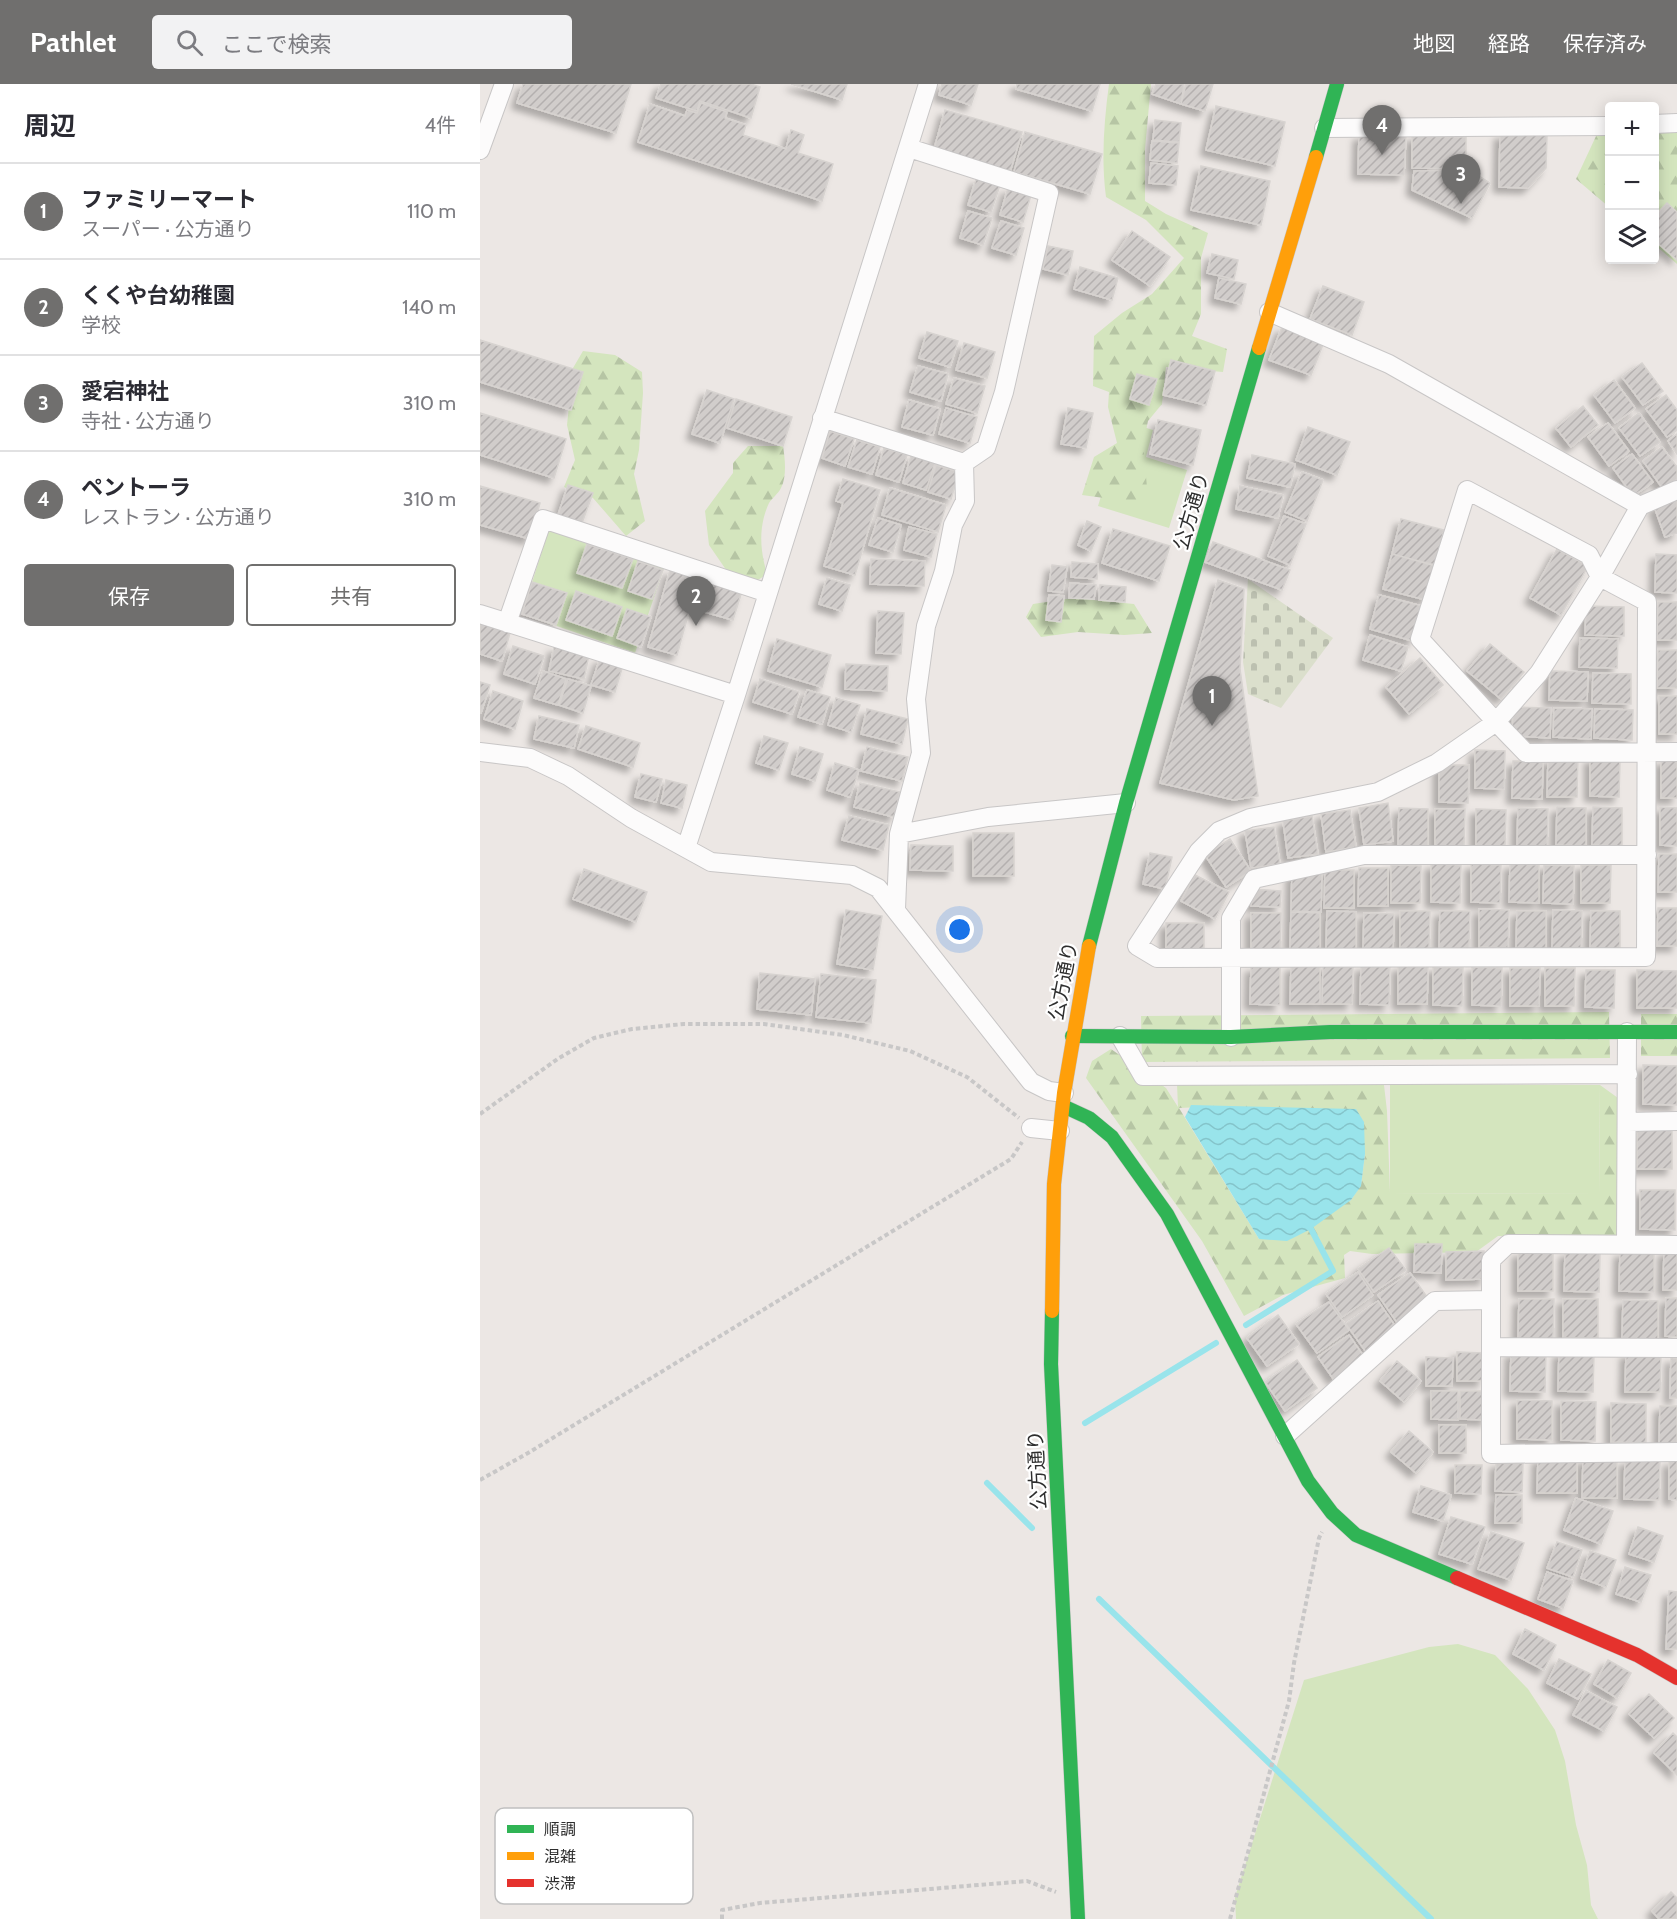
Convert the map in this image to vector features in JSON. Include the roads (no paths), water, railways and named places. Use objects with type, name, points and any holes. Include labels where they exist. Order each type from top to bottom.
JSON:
[{"type":"street","points":[[480,150],[486,112],[504,84]]},
{"type":"street","points":[[686,848],[928,84]]},
{"type":"street","name":"公方通り","points":[[1078,1919],[1051,1364],[1054,1184],[1072,1036],[1097,910],[1126,803],[1337,84]]},
{"type":"street","points":[[1659,124],[1677,123]]},
{"type":"street","points":[[1324,128],[1605,126]]},
{"type":"street","points":[[909,148],[1049,193],[1004,392],[986,448],[964,463]]},
{"type":"street","points":[[1269,312],[1389,364],[1640,506]]},
{"type":"street","points":[[822,418],[964,463]]},
{"type":"street","points":[[896,909],[899,834],[921,753],[916,699],[926,626],[944,571],[952,525],[965,501],[964,463]]},
{"type":"street","points":[[1677,490],[1640,506],[1600,577],[1539,674],[1496,722],[1437,763],[1378,792],[1250,818],[1219,831],[1199,851],[1137,946],[1157,958],[1646,957],[1647,855],[1646,753],[1647,602],[1600,577],[1589,555],[1467,490],[1420,639],[1496,722],[1526,753],[1646,753],[1677,752]]},
{"type":"street","points":[[507,622],[543,519],[768,593]]},
{"type":"street","points":[[480,614],[736,695]]},
{"type":"street","points":[[480,752],[530,758],[568,776],[631,818],[711,862],[852,875],[878,888],[1031,1082],[1064,1100],[1112,1137],[1167,1214],[1308,1481],[1332,1513],[1356,1535],[1596,1637],[1675,1675]]},
{"type":"street","points":[[899,834],[988,817],[1126,803]]},
{"type":"street","points":[[1231,1037],[1231,918],[1254,879],[1364,855],[1647,855]]},
{"type":"street","points":[[1072,1036],[1231,1037],[1330,1032],[1677,1032]]},
{"type":"street","points":[[1626,1245],[1627,1032]]},
{"type":"street","points":[[1120,1036],[1143,1076],[1628,1074]]},
{"type":"street","points":[[1628,1122],[1677,1121]]},
{"type":"street","points":[[1031,1128],[1060,1131]]},
{"type":"street","points":[[1677,1245],[1508,1244],[1491,1260],[1491,1454],[1677,1452]]},
{"type":"street","points":[[1285,1436],[1434,1301],[1491,1300]]},
{"type":"street","points":[[1491,1347],[1677,1348]]},
{"type":"water","points":[[1191,1105],[1356,1109],[1364,1122],[1365,1154],[1361,1186],[1351,1200],[1311,1229],[1287,1241],[1259,1239],[1185,1117]]},
{"type":"waterway","points":[[1246,1325],[1333,1271],[1311,1229]]},
{"type":"waterway","points":[[1085,1423],[1216,1343]]},
{"type":"waterway","points":[[987,1483],[1032,1528]]},
{"type":"waterway","points":[[1099,1599],[1431,1919]]},
{"type":"place","name":"ペントーラ","points":[[1382,155]]},
{"type":"place","name":"愛宕神社","points":[[1461,204]]},
{"type":"place","name":"くくや台幼稚園","points":[[696,626]]},
{"type":"place","name":"ファミリーマート","points":[[1212,726]]}]
